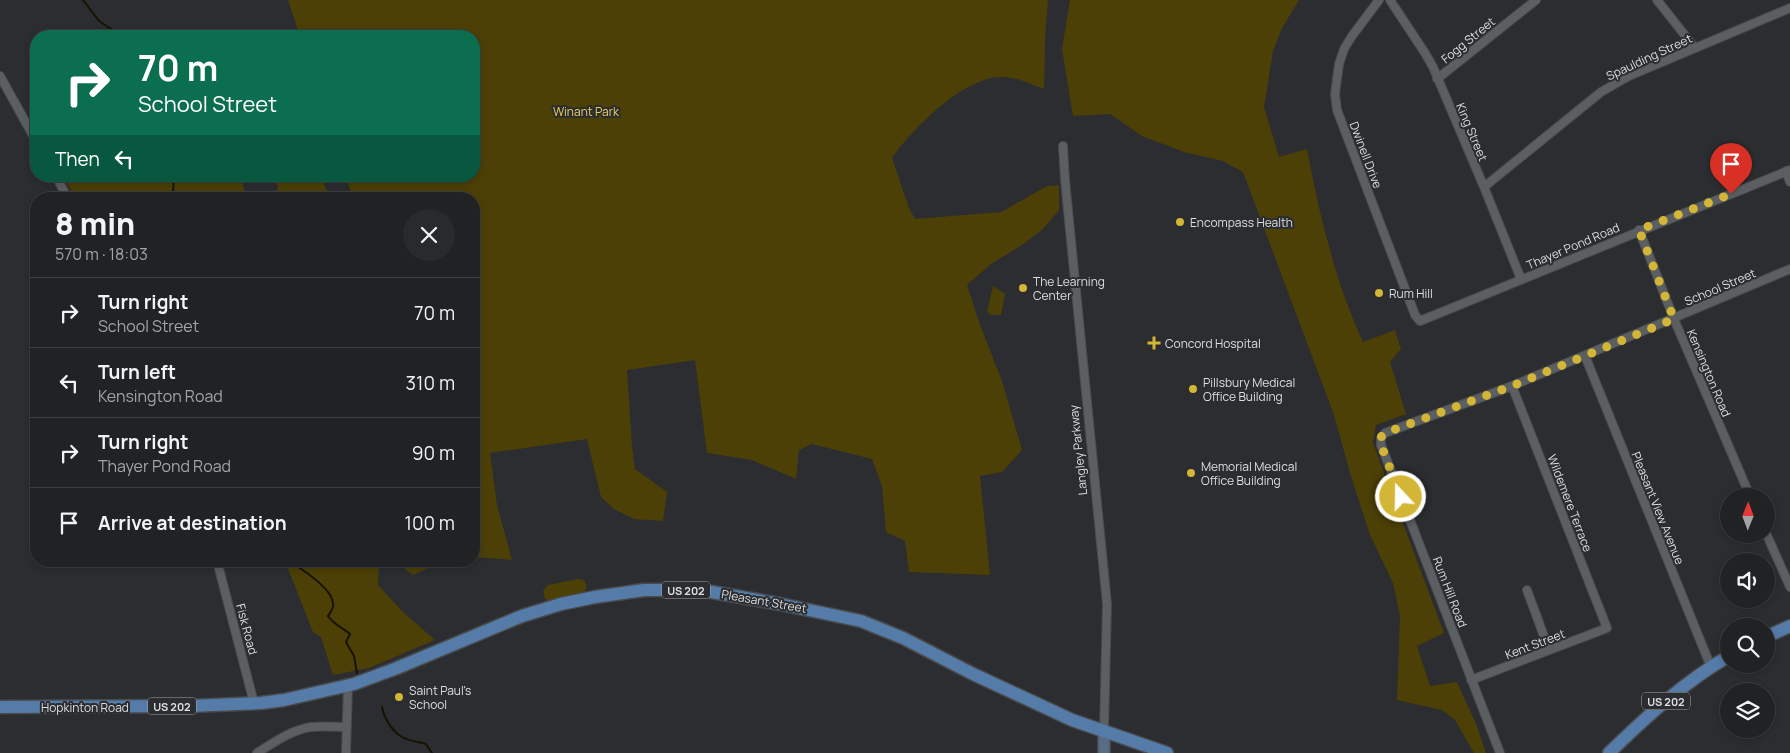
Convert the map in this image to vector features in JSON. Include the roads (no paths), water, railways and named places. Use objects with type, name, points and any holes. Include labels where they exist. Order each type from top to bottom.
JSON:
[{"type":"main road","name":"Pleasant Street","points":[[348,686],[397,668],[522,616],[544,609],[584,599],[629,592],[694,590],[731,595],[860,621],[903,638],[973,674],[1063,716],[1167,753]]},
{"type":"main road","points":[[1775,633],[1790,626]]},
{"type":"main road","name":"US 202","points":[[1609,753],[1654,710],[1720,662]]},
{"type":"main road","name":"Hopkinton Road","points":[[0,707],[190,706],[254,703],[284,700],[348,686]]},
{"type":"street","name":"Dwinell Drive","points":[[1378,0],[1344,49],[1339,64],[1335,94],[1337,110],[1415,315],[1420,321]]},
{"type":"street","name":"King Street","points":[[1390,0],[1426,53],[1484,187],[1521,279]]},
{"type":"street","name":"Fogg Street","points":[[1437,79],[1536,0]]},
{"type":"street","points":[[1657,0],[1695,48]]},
{"type":"street","name":"Spaulding Street","points":[[1484,187],[1601,92],[1628,76],[1790,8]]},
{"type":"street","points":[[0,76],[30,130]]},
{"type":"street","name":"Langley Parkway","points":[[1063,146],[1107,604],[1104,753]]},
{"type":"street","name":"Thayer Pond Road","points":[[1420,321],[1639,230],[1788,171]]},
{"type":"street","points":[[1788,171],[1790,182]]},
{"type":"street","name":"Kensington Road","points":[[1639,230],[1674,319],[1747,488]]},
{"type":"street","name":"School Street","points":[[1380,438],[1385,433],[1512,386],[1790,269]]},
{"type":"street","name":"Pleasant View Avenue","points":[[1585,356],[1711,667]]},
{"type":"street","name":"Wildemere Terrace","points":[[1512,386],[1607,628]]},
{"type":"street","name":"Rum Hill Road","points":[[1380,438],[1381,445],[1500,753]]},
{"type":"street","points":[[1770,543],[1790,587]]},
{"type":"street","name":"Fisk Road","points":[[219,567],[254,703]]},
{"type":"street","points":[[1527,590],[1549,650]]},
{"type":"street","name":"Kent Street","points":[[1471,680],[1607,628]]},
{"type":"street","points":[[346,753],[348,686]]},
{"type":"street","points":[[257,753],[304,728],[322,726],[347,727]]},
{"type":"waterway","points":[[83,0],[99,21],[112,30]]},
{"type":"waterway","points":[[173,192],[174,182]]},
{"type":"waterway","points":[[298,567],[320,583],[330,594],[333,606],[328,616],[335,624],[350,634],[346,642],[354,656],[357,673]]},
{"type":"waterway","points":[[382,707],[387,720],[398,734],[426,744],[432,753]]},
{"type":"place","name":"Encompass Health","points":[[1180,222]]},
{"type":"place","name":"The Learning Center","points":[[1023,288]]},
{"type":"place","name":"Rum Hill","points":[[1379,293]]},
{"type":"place","name":"Concord Hospital","points":[[1154,343]]},
{"type":"place","name":"Pillsbury Medical Office Building","points":[[1193,389]]},
{"type":"place","name":"Memorial Medical Office Building","points":[[1191,473]]},
{"type":"place","name":"Saint Paul's School","points":[[399,697]]},
{"type":"park label","name":"Winant Park","points":[[586,111]]}]
